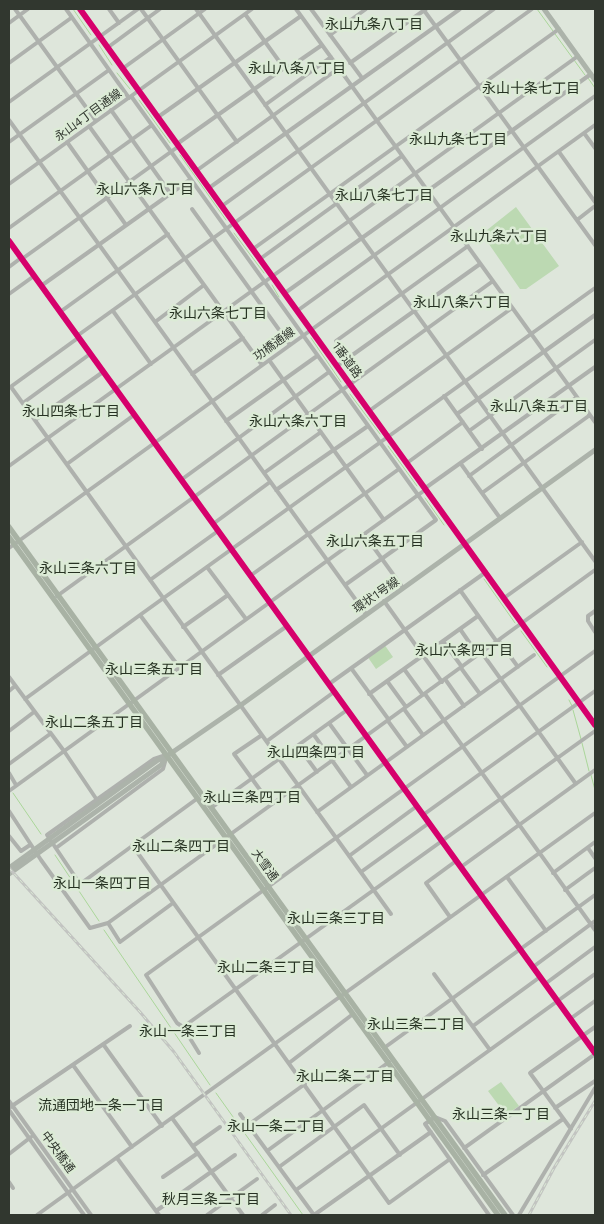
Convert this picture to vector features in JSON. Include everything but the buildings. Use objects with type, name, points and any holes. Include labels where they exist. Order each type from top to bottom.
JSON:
[{"type":"highway","name":"大雪通","points":[[9,527],[14,544]]},
{"type":"highway","name":"大雪通","points":[[9,537],[200,796],[302,941],[384,1048],[391,1061]]},
{"type":"highway","name":"大雪通","points":[[342,995],[353,1014],[391,1061],[432,1119],[505,1215]]},
{"type":"highway","name":"大雪通","points":[[477,1176],[498,1215]]},
{"type":"main road","points":[[544,9],[556,31],[575,58],[588,76],[595,80]]},
{"type":"main road","name":"環状1号線","points":[[140,776],[161,765],[169,754],[241,705],[595,450]]},
{"type":"main road","points":[[9,868],[140,776]]},
{"type":"main road","points":[[9,874],[140,776]]},
{"type":"street","points":[[15,9],[96,121]]},
{"type":"street","points":[[9,23],[28,9]]},
{"type":"street","points":[[66,9],[108,70],[152,125],[436,520],[345,585]]},
{"type":"street","name":"1番道路","points":[[81,9],[122,69],[466,543],[560,676],[577,704],[595,725]]},
{"type":"street","points":[[108,9],[119,23]]},
{"type":"street","points":[[9,102],[136,9],[147,18],[237,142]]},
{"type":"street","points":[[107,48],[160,9]]},
{"type":"street","points":[[196,9],[595,562]]},
{"type":"street","points":[[122,69],[205,9]]},
{"type":"street","name":"永山4丁目通線","points":[[9,184],[252,9]]},
{"type":"street","points":[[296,9],[595,422]]},
{"type":"street","points":[[311,9],[362,78]]},
{"type":"street","points":[[330,35],[366,9]]},
{"type":"street","points":[[350,63],[425,9],[595,245]]},
{"type":"street","points":[[209,188],[460,9]]},
{"type":"street","points":[[222,206],[494,9]]},
{"type":"street","points":[[391,914],[23,403],[10,388],[135,295],[532,9]]},
{"type":"street","points":[[245,14],[284,68]]},
{"type":"street","points":[[158,117],[301,16]]},
{"type":"street","points":[[9,63],[71,18]]},
{"type":"street","points":[[253,249],[556,31]]},
{"type":"street","points":[[9,267],[151,167],[254,89],[322,45]]},
{"type":"street","points":[[266,104],[331,57]]},
{"type":"street","points":[[9,466],[575,58]]},
{"type":"street","points":[[196,171],[339,68]]},
{"type":"street","points":[[9,142],[108,70]]},
{"type":"street","points":[[285,294],[588,76]]},
{"type":"street","points":[[297,311],[595,96]]},
{"type":"street","points":[[111,110],[170,193]]},
{"type":"street","points":[[9,120],[366,614]]},
{"type":"street","points":[[9,228],[152,125]]},
{"type":"street","name":"功橋通線","points":[[14,544],[595,125]]},
{"type":"street","points":[[89,126],[262,365]]},
{"type":"street","points":[[584,133],[595,148]]},
{"type":"street","points":[[67,142],[126,225]]},
{"type":"street","points":[[558,152],[595,202]]},
{"type":"street","points":[[260,259],[402,156]]},
{"type":"street","points":[[41,286],[190,179]]},
{"type":"street","points":[[577,220],[595,206]]},
{"type":"street","points":[[192,209],[290,345]]},
{"type":"street","points":[[60,312],[168,234]]},
{"type":"street","points":[[9,241],[595,1054],[464,1148]]},
{"type":"street","points":[[348,358],[336,341],[468,246]]},
{"type":"street","points":[[337,366],[480,264]]},
{"type":"street","points":[[9,294],[34,276]]},
{"type":"street","points":[[55,597],[493,281]]},
{"type":"street","points":[[154,322],[204,285]]},
{"type":"street","points":[[26,700],[93,649],[595,288]]},
{"type":"street","points":[[369,411],[512,308]]},
{"type":"street","points":[[113,311],[151,364]]},
{"type":"street","points":[[457,414],[595,315]]},
{"type":"street","points":[[192,374],[242,338]]},
{"type":"street","points":[[469,431],[595,340]]},
{"type":"street","points":[[23,403],[90,354]]},
{"type":"street","points":[[226,420],[317,356]]},
{"type":"street","points":[[269,360],[384,520]]},
{"type":"street","points":[[9,790],[595,367]]},
{"type":"street","points":[[35,420],[103,372]]},
{"type":"street","points":[[181,480],[329,372]]},
{"type":"street","points":[[444,396],[482,448]]},
{"type":"street","points":[[469,476],[577,397]]},
{"type":"street","points":[[67,464],[134,415]]},
{"type":"street","points":[[482,493],[590,415]]},
{"type":"street","points":[[407,463],[463,422]]},
{"type":"street","points":[[276,490],[368,426]]},
{"type":"street","points":[[264,473],[321,432]]},
{"type":"street","points":[[461,464],[500,518]]},
{"type":"street","points":[[250,576],[399,468]]},
{"type":"street","points":[[213,524],[270,482]]},
{"type":"street","points":[[150,580],[218,532]]},
{"type":"street","points":[[364,534],[403,588]]},
{"type":"street","points":[[504,598],[582,542]]},
{"type":"street","points":[[208,567],[246,619]]},
{"type":"street","points":[[9,811],[30,845],[90,928],[108,923],[595,570]]},
{"type":"street","points":[[329,684],[486,572]]},
{"type":"street","points":[[460,590],[518,667]]},
{"type":"street","points":[[183,627],[228,595]]},
{"type":"street","points":[[384,601],[423,655],[464,706]]},
{"type":"street","points":[[595,611],[588,616],[588,621],[595,632]]},
{"type":"street","points":[[140,615],[179,667]]},
{"type":"street","points":[[369,694],[478,616]]},
{"type":"street","points":[[218,676],[287,626]]},
{"type":"street","points":[[460,629],[500,679],[576,784]]},
{"type":"street","points":[[443,641],[480,694]]},
{"type":"street","points":[[199,1053],[146,975],[595,651]]},
{"type":"street","points":[[317,812],[534,655]]},
{"type":"street","points":[[351,668],[407,747]]},
{"type":"street","points":[[404,669],[444,721],[553,873],[593,923],[595,930]]},
{"type":"street","points":[[9,677],[64,751],[97,800]]},
{"type":"street","points":[[387,681],[423,735]]},
{"type":"street","points":[[9,691],[15,686]]},
{"type":"street","points":[[423,815],[595,691]]},
{"type":"street","points":[[267,741],[334,692]]},
{"type":"street","points":[[209,810],[348,710]]},
{"type":"street","points":[[9,730],[34,712]]},
{"type":"street","points":[[329,723],[367,776]]},
{"type":"street","points":[[183,1027],[595,731]]},
{"type":"street","points":[[9,764],[50,734]]},
{"type":"street","points":[[262,734],[234,754],[271,805]]},
{"type":"street","points":[[314,735],[351,787]]},
{"type":"street","points":[[298,746],[317,772]]},
{"type":"street","points":[[169,754],[154,759],[47,835],[80,884],[200,796]]},
{"type":"street","points":[[56,848],[163,769],[169,754]]},
{"type":"street","points":[[461,868],[594,771]]},
{"type":"street","points":[[9,773],[16,785]]},
{"type":"street","points":[[349,856],[417,806]]},
{"type":"street","points":[[37,1215],[595,813]]},
{"type":"street","points":[[361,872],[429,823]]},
{"type":"street","points":[[9,836],[21,851],[30,845]]},
{"type":"street","points":[[553,873],[595,842]]},
{"type":"street","points":[[132,845],[390,1203],[450,1159]]},
{"type":"street","points":[[588,848],[595,858]]},
{"type":"street","points":[[450,918],[426,883],[456,861]]},
{"type":"street","points":[[566,890],[595,868]]},
{"type":"street","points":[[507,877],[546,930]]},
{"type":"street","points":[[384,1048],[595,895]]},
{"type":"street","points":[[108,923],[120,942],[173,903]]},
{"type":"street","points":[[533,967],[593,923]]},
{"type":"street","points":[[545,984],[595,947]]},
{"type":"street","points":[[434,974],[490,1050]]},
{"type":"street","points":[[296,1190],[595,974]]},
{"type":"street","points":[[473,1026],[540,977]]},
{"type":"street","points":[[570,1019],[595,1001]]},
{"type":"street","points":[[289,1063],[353,1014]]},
{"type":"street","points":[[10,1108],[130,1026]]},
{"type":"street","points":[[571,1129],[530,1073],[595,1027]]},
{"type":"street","points":[[103,1044],[162,1126]]},
{"type":"street","points":[[267,1151],[391,1061]]},
{"type":"street","points":[[73,1065],[132,1147]]},
{"type":"street","points":[[556,1108],[595,1081]]},
{"type":"street","points":[[248,1125],[305,1084]]},
{"type":"street","points":[[519,1215],[595,1088]]},
{"type":"street","name":"中央橋通","points":[[9,1101],[10,1108],[29,1139],[84,1215]]},
{"type":"street","points":[[279,1167],[364,1105],[400,1155]]},
{"type":"street","name":"中央橋通","points":[[10,1108],[34,1135],[91,1215]]},
{"type":"street","points":[[240,1114],[314,1215],[431,1132]]},
{"type":"street","points":[[172,1118],[243,1215]]},
{"type":"street","points":[[477,1176],[563,1118]]},
{"type":"street","points":[[489,1215],[426,1124],[432,1119],[445,1121],[464,1148],[477,1176],[514,1215]]},
{"type":"street","points":[[193,1146],[220,1127]]},
{"type":"street","points":[[9,1154],[34,1135]]},
{"type":"street","points":[[164,1177],[198,1153]]},
{"type":"street","points":[[117,1158],[156,1214],[235,1155]]},
{"type":"street","points":[[207,1215],[256,1179]]},
{"type":"street","points":[[9,1182],[13,1188]]},
{"type":"street","points":[[262,1215],[276,1205]]},
{"type":"green space","points":[[516,207],[559,266],[526,289],[520,289],[482,234]]},
{"type":"green space","points":[[384,644],[393,657],[376,669],[367,656]]},
{"type":"green space","points":[[501,1082],[519,1106],[506,1115],[488,1091]]},
{"type":"waterway","points":[[73,9],[91,35]]},
{"type":"waterway","points":[[537,9],[553,31]]},
{"type":"waterway","points":[[555,34],[585,75]]},
{"type":"waterway","points":[[99,45],[112,65]]},
{"type":"waterway","points":[[117,73],[130,89]]},
{"type":"waterway","points":[[588,78],[595,88]]},
{"type":"waterway","points":[[139,100],[170,143]]},
{"type":"waterway","points":[[180,155],[226,220]]},
{"type":"waterway","points":[[234,233],[264,273]]},
{"type":"waterway","points":[[272,285],[279,297]]},
{"type":"waterway","points":[[311,338],[341,382]]},
{"type":"waterway","points":[[350,394],[380,434]]},
{"type":"waterway","points":[[388,446],[417,486]]},
{"type":"waterway","points":[[425,498],[444,525]]},
{"type":"waterway","points":[[484,579],[515,623]]},
{"type":"waterway","points":[[521,631],[547,667]]},
{"type":"waterway","points":[[569,700],[572,706]]},
{"type":"waterway","points":[[573,710],[581,739]]},
{"type":"waterway","points":[[582,743],[589,771]]},
{"type":"waterway","points":[[591,775],[595,790]]},
{"type":"waterway","points":[[13,793],[41,834]]},
{"type":"waterway","points":[[55,855],[99,921]]},
{"type":"waterway","points":[[104,930],[210,1085]]},
{"type":"waterway","points":[[216,1093],[303,1215]]},
{"type":"railway","points":[[9,868],[174,1052],[291,1215]]},
{"type":"railway","points":[[529,1215],[554,1168],[595,1101]]},
{"type":"cycle path","points":[[80,9],[595,725]]},
{"type":"cycle path","points":[[9,241],[595,1053]]},
{"type":"district","name":"永山九条八丁目","points":[[374,24]]},
{"type":"district","name":"永山八条八丁目","points":[[297,68]]},
{"type":"district","name":"永山十条七丁目","points":[[531,88]]},
{"type":"district","name":"永山九条七丁目","points":[[458,139]]},
{"type":"district","name":"永山六条八丁目","points":[[145,189]]},
{"type":"district","name":"永山八条七丁目","points":[[384,195]]},
{"type":"district","name":"永山九条六丁目","points":[[499,236]]},
{"type":"district","name":"永山八条六丁目","points":[[462,302]]},
{"type":"district","name":"永山六条七丁目","points":[[218,313]]},
{"type":"district","name":"永山八条五丁目","points":[[539,406]]},
{"type":"district","name":"永山四条七丁目","points":[[71,411]]},
{"type":"district","name":"永山六条六丁目","points":[[298,421]]},
{"type":"district","name":"永山六条五丁目","points":[[375,541]]},
{"type":"district","name":"永山三条六丁目","points":[[88,568]]},
{"type":"district","name":"永山六条四丁目","points":[[464,650]]},
{"type":"district","name":"永山三条五丁目","points":[[154,669]]},
{"type":"district","name":"永山二条五丁目","points":[[94,722]]},
{"type":"district","name":"永山四条四丁目","points":[[316,752]]},
{"type":"district","name":"永山三条四丁目","points":[[252,797]]},
{"type":"district","name":"永山二条四丁目","points":[[181,846]]},
{"type":"district","name":"永山一条四丁目","points":[[102,883]]},
{"type":"district","name":"永山三条三丁目","points":[[336,918]]},
{"type":"district","name":"永山二条三丁目","points":[[266,967]]},
{"type":"district","name":"永山三条二丁目","points":[[416,1024]]},
{"type":"district","name":"永山一条三丁目","points":[[188,1031]]},
{"type":"district","name":"永山二条二丁目","points":[[345,1076]]},
{"type":"district","name":"流通団地一条一丁目","points":[[101,1105]]},
{"type":"district","name":"永山三条一丁目","points":[[501,1114]]},
{"type":"district","name":"永山一条二丁目","points":[[276,1126]]},
{"type":"district","name":"秋月三条二丁目","points":[[211,1199]]}]
